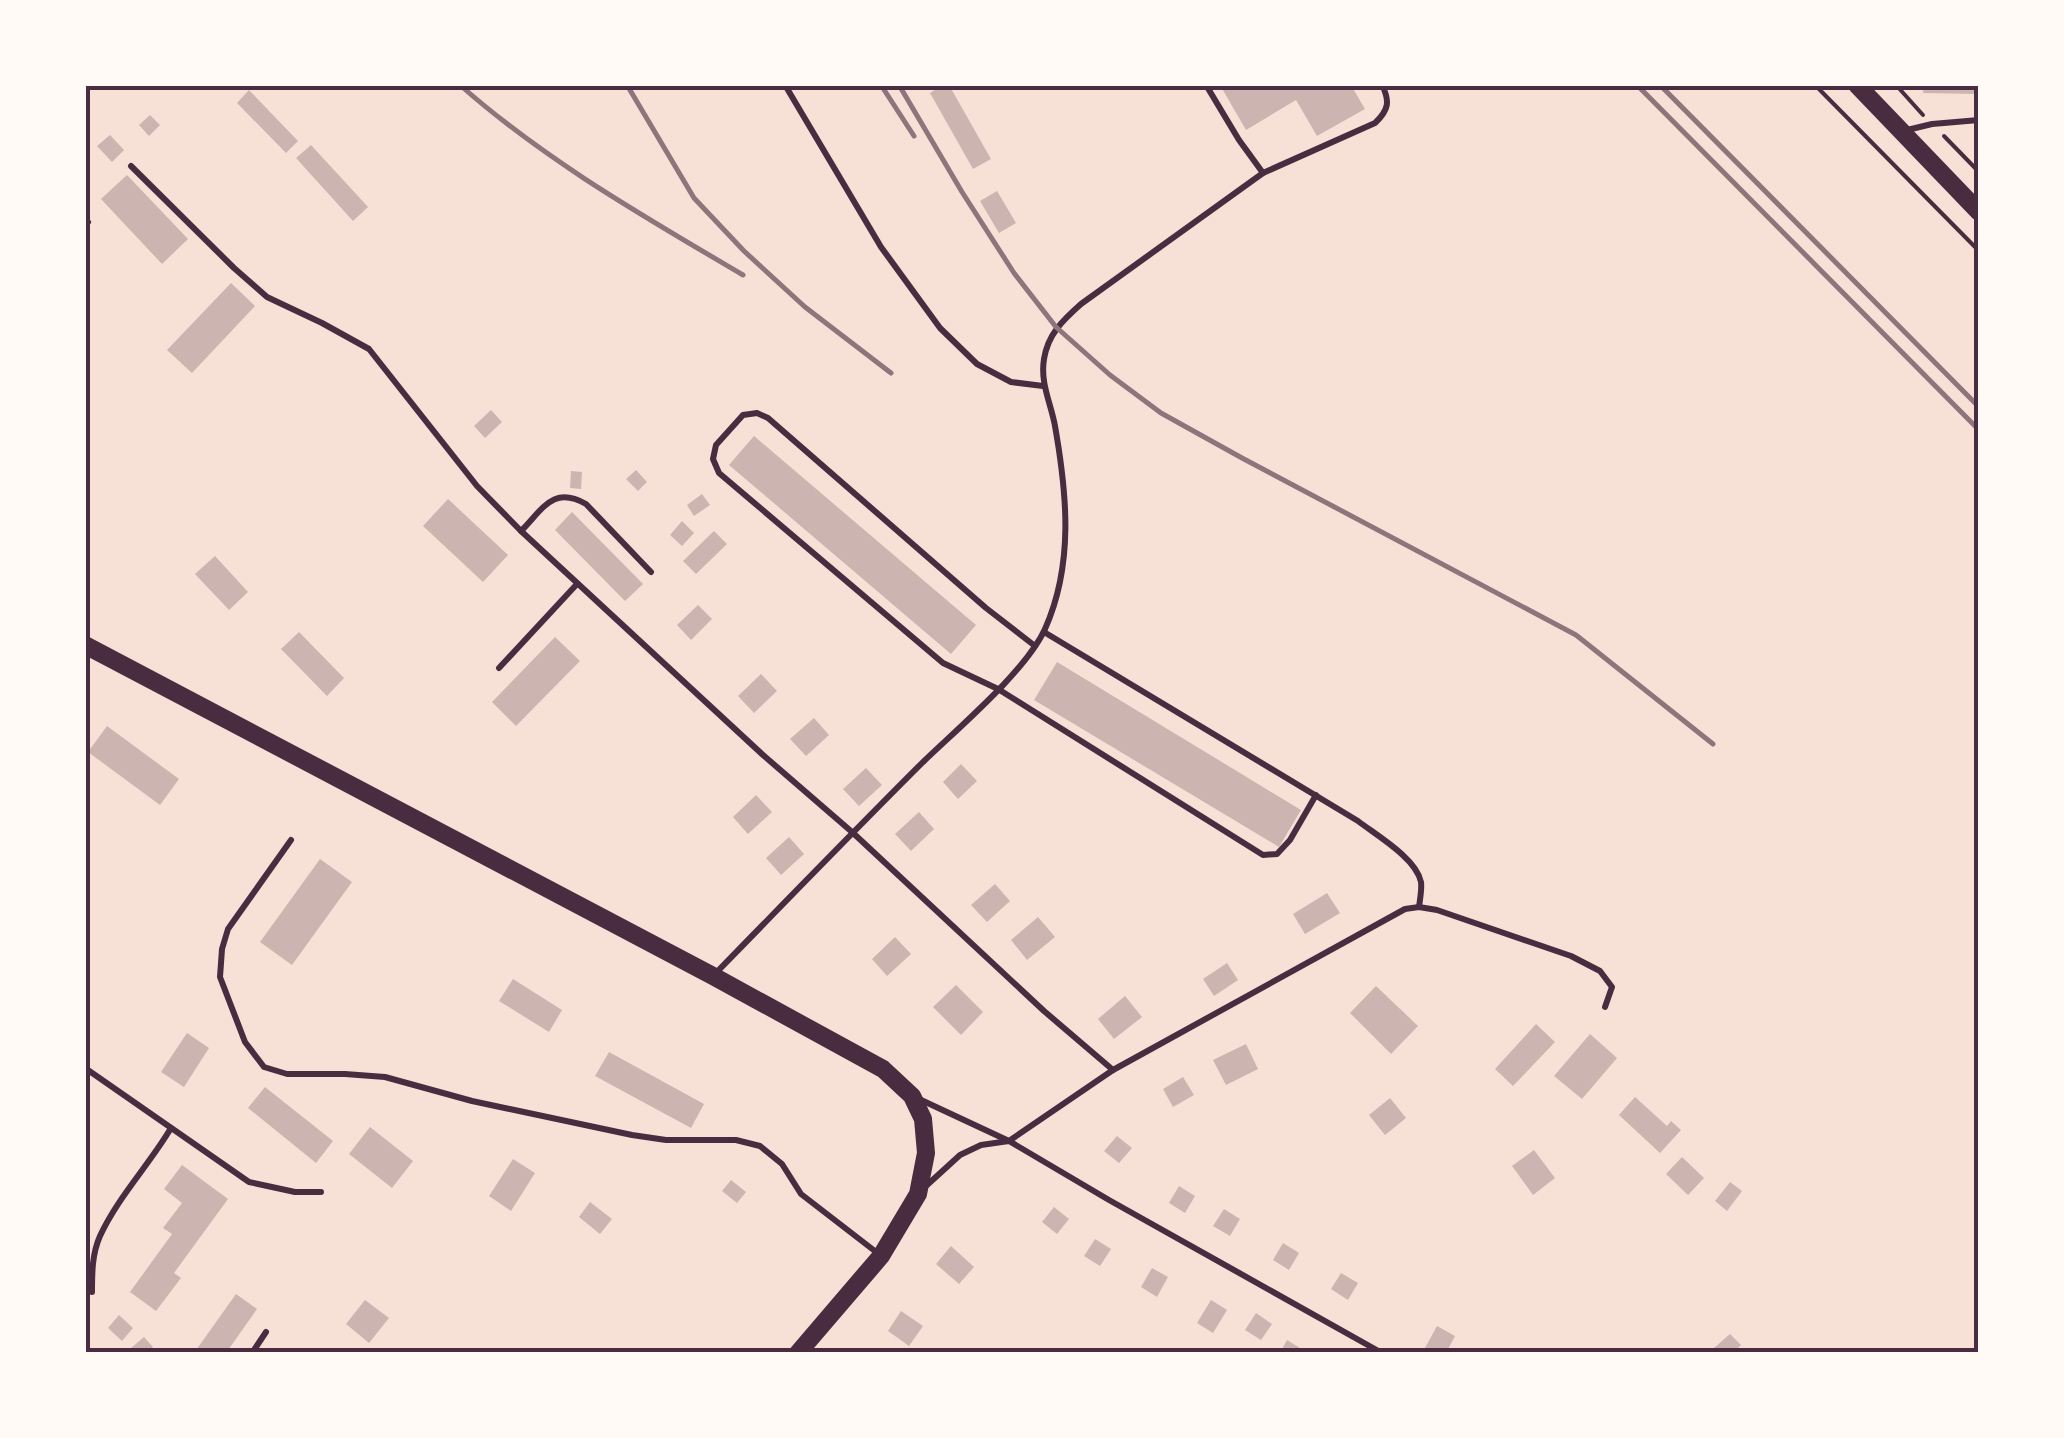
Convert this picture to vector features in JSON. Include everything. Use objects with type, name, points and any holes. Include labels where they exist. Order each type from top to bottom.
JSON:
[{"type":"main road","points":[[1858,85],[1979,212]]},
{"type":"main road","points":[[85,645],[713,976],[883,1069],[912,1096],[923,1119],[926,1152],[918,1194],[881,1256],[798,1353]]},
{"type":"lane","points":[[785,85],[882,247],[940,328],[977,364],[1011,382],[1043,386]]},
{"type":"lane","points":[[1206,85],[1263,174]]},
{"type":"lane","points":[[713,976],[998,689],[1044,632],[1061,580],[1065,550],[1064,478],[1054,419],[1043,386],[1044,358],[1056,327],[1081,304],[1263,174],[1376,123],[1388,108],[1382,85]]},
{"type":"lane","points":[[1902,131],[1979,120]]},
{"type":"lane","points":[[132,166],[268,297],[369,350],[477,486],[521,531],[763,756],[1113,1070]]},
{"type":"lane","points":[[1035,646],[768,418],[756,412],[743,415],[716,445],[713,459],[719,473],[943,663],[998,689],[1263,855],[1276,854],[1290,840],[1316,795]]},
{"type":"lane","points":[[521,531],[550,501],[560,496],[578,500],[651,572]]},
{"type":"lane","points":[[499,668],[577,584]]},
{"type":"lane","points":[[1044,632],[1358,821],[1413,866],[1421,882],[1419,907]]},
{"type":"lane","points":[[291,840],[228,929],[222,949],[220,977],[245,1042],[264,1068],[287,1074],[385,1077],[472,1101],[632,1134],[666,1140],[736,1140],[760,1146],[782,1164],[801,1194],[881,1256]]},
{"type":"lane","points":[[918,1194],[960,1154],[980,1145],[1009,1141],[1113,1070],[1405,909],[1437,910],[1571,956],[1600,971],[1612,987],[1605,1007]]},
{"type":"lane","points":[[85,1068],[249,1182],[295,1192],[320,1192]]},
{"type":"lane","points":[[912,1096],[1009,1141],[1382,1353]]},
{"type":"lane","points":[[92,1292],[92,1266],[99,1238],[171,1128]]},
{"type":"lane","points":[[252,1353],[266,1332]]},
{"type":"path","points":[[1815,85],[1979,250]]},
{"type":"building","points":[[949,85],[991,159],[973,169],[930,93]]},
{"type":"building","points":[[1220,85],[1351,85],[1365,109],[1317,136],[1296,100],[1246,130]]},
{"type":"building","points":[[1924,85],[1979,85],[1979,94],[1923,93]]},
{"type":"building","points":[[249,90],[298,141],[286,153],[237,103]]},
{"type":"building","points":[[150,115],[160,125],[149,136],[139,125]]},
{"type":"building","points":[[110,135],[124,150],[112,162],[97,146]]},
{"type":"building","points":[[311,145],[368,207],[353,221],[296,158]]},
{"type":"building","points":[[127,175],[188,239],[162,264],[101,199]]},
{"type":"building","points":[[997,191],[1016,223],[999,233],[980,201]]},
{"type":"building","points":[[231,283],[255,306],[192,373],[167,350]]},
{"type":"building","points":[[491,410],[502,422],[485,438],[474,426]]},
{"type":"building","points":[[754,436],[976,625],[951,654],[729,465]]},
{"type":"building","points":[[636,470],[647,482],[638,491],[626,479]]},
{"type":"building","points":[[571,471],[582,472],[581,489],[570,488]]},
{"type":"building","points":[[702,494],[710,505],[694,516],[687,505]]},
{"type":"building","points":[[448,499],[508,555],[483,582],[423,526]]},
{"type":"building","points":[[572,512],[643,584],[625,601],[555,530]]},
{"type":"building","points":[[682,521],[694,533],[682,546],[670,535]]},
{"type":"building","points":[[714,531],[727,544],[696,574],[683,561]]},
{"type":"building","points":[[215,556],[248,592],[229,610],[195,574]]},
{"type":"building","points":[[698,605],[712,619],[691,640],[677,625]]},
{"type":"building","points":[[299,632],[344,678],[327,696],[281,649]]},
{"type":"building","points":[[555,637],[580,661],[516,726],[492,702]]},
{"type":"building","points":[[1057,662],[1301,810],[1279,847],[1034,700]]},
{"type":"building","points":[[761,674],[777,691],[754,713],[738,696]]},
{"type":"building","points":[[814,718],[829,735],[806,756],[790,739]]},
{"type":"building","points":[[107,726],[179,779],[160,805],[88,752]]},
{"type":"building","points":[[961,764],[977,781],[958,799],[943,782]]},
{"type":"building","points":[[866,768],[882,785],[859,806],[843,789]]},
{"type":"building","points":[[756,795],[772,812],[748,834],[733,817]]},
{"type":"building","points":[[919,812],[934,829],[911,851],[895,834]]},
{"type":"building","points":[[789,837],[804,854],[781,875],[766,858]]},
{"type":"building","points":[[320,859],[352,882],[292,965],[260,942]]},
{"type":"building","points":[[995,884],[1010,901],[987,922],[971,905]]},
{"type":"building","points":[[1327,893],[1340,913],[1305,934],[1293,914]]},
{"type":"building","points":[[1038,917],[1055,937],[1027,960],[1011,940]]},
{"type":"building","points":[[895,937],[911,954],[887,976],[872,959]]},
{"type":"building","points":[[1227,963],[1238,980],[1214,996],[1203,979]]},
{"type":"building","points":[[513,979],[562,1010],[549,1032],[499,1001]]},
{"type":"building","points":[[956,985],[983,1012],[961,1035],[933,1007]]},
{"type":"building","points":[[1376,986],[1418,1026],[1391,1054],[1350,1013]]},
{"type":"building","points":[[1125,996],[1142,1017],[1114,1039],[1098,1019]]},
{"type":"building","points":[[1536,1024],[1555,1042],[1513,1086],[1495,1069]]},
{"type":"building","points":[[187,1033],[209,1048],[184,1087],[161,1072]]},
{"type":"building","points":[[1590,1034],[1617,1058],[1582,1099],[1554,1076]]},
{"type":"building","points":[[1246,1044],[1258,1069],[1226,1085],[1213,1060]]},
{"type":"building","points":[[609,1052],[704,1104],[691,1128],[595,1076]]},
{"type":"building","points":[[1183,1077],[1194,1095],[1173,1107],[1163,1089]]},
{"type":"building","points":[[265,1087],[333,1141],[316,1163],[248,1108]]},
{"type":"building","points":[[1635,1097],[1667,1126],[1671,1121],[1681,1130],[1660,1153],[1619,1115]]},
{"type":"building","points":[[1390,1098],[1406,1118],[1385,1135],[1369,1115]]},
{"type":"building","points":[[370,1127],[413,1161],[392,1188],[349,1154]]},
{"type":"building","points":[[1117,1136],[1132,1148],[1119,1163],[1104,1151]]},
{"type":"building","points":[[1534,1150],[1555,1178],[1533,1195],[1512,1166]]},
{"type":"building","points":[[1682,1157],[1704,1178],[1688,1195],[1666,1174]]},
{"type":"building","points":[[513,1159],[535,1173],[511,1211],[489,1196]]},
{"type":"building","points":[[182,1165],[228,1199],[174,1273],[181,1278],[156,1311],[130,1292],[172,1234],[163,1228],[182,1203],[164,1189]]},
{"type":"building","points":[[731,1180],[746,1192],[737,1203],[722,1191]]},
{"type":"building","points":[[1730,1182],[1742,1191],[1727,1211],[1715,1201]]},
{"type":"building","points":[[1179,1186],[1195,1196],[1185,1213],[1169,1203]]},
{"type":"building","points":[[590,1202],[612,1219],[600,1234],[579,1217]]},
{"type":"building","points":[[1054,1207],[1069,1219],[1057,1234],[1042,1222]]},
{"type":"building","points":[[1224,1209],[1240,1219],[1230,1236],[1213,1226]]},
{"type":"building","points":[[1095,1239],[1111,1249],[1100,1266],[1084,1256]]},
{"type":"building","points":[[1283,1243],[1299,1253],[1289,1270],[1273,1260]]},
{"type":"building","points":[[951,1246],[974,1267],[959,1284],[936,1264]]},
{"type":"building","points":[[1152,1268],[1168,1277],[1157,1297],[1141,1287]]},
{"type":"building","points":[[1341,1273],[1358,1283],[1348,1300],[1331,1289]]},
{"type":"building","points":[[236,1294],[257,1309],[226,1353],[194,1353]]},
{"type":"building","points":[[365,1300],[389,1318],[369,1343],[346,1324]]},
{"type":"building","points":[[1211,1300],[1227,1310],[1213,1333],[1197,1323]]},
{"type":"building","points":[[901,1311],[923,1326],[909,1346],[888,1331]]},
{"type":"building","points":[[1256,1313],[1272,1324],[1261,1340],[1245,1330]]},
{"type":"building","points":[[119,1315],[133,1328],[122,1341],[108,1328]]},
{"type":"building","points":[[1437,1326],[1455,1336],[1446,1353],[1425,1348]]},
{"type":"building","points":[[1730,1334],[1741,1345],[1733,1353],[1718,1353],[1714,1348]]},
{"type":"building","points":[[144,1337],[153,1347],[146,1353],[136,1353],[131,1348]]},
{"type":"building","points":[[1287,1340],[1308,1353],[1280,1353]]},
{"type":"railway","points":[[460,85],[561,163],[743,275]]},
{"type":"railway","points":[[627,85],[694,198],[805,307],[891,373]]},
{"type":"railway","points":[[881,85],[914,136]]},
{"type":"railway","points":[[899,85],[1014,273],[1056,327],[1110,375],[1161,413],[1576,635],[1713,744]]},
{"type":"railway","points":[[1637,85],[1979,430]]},
{"type":"railway","points":[[1660,85],[1979,407]]}]
